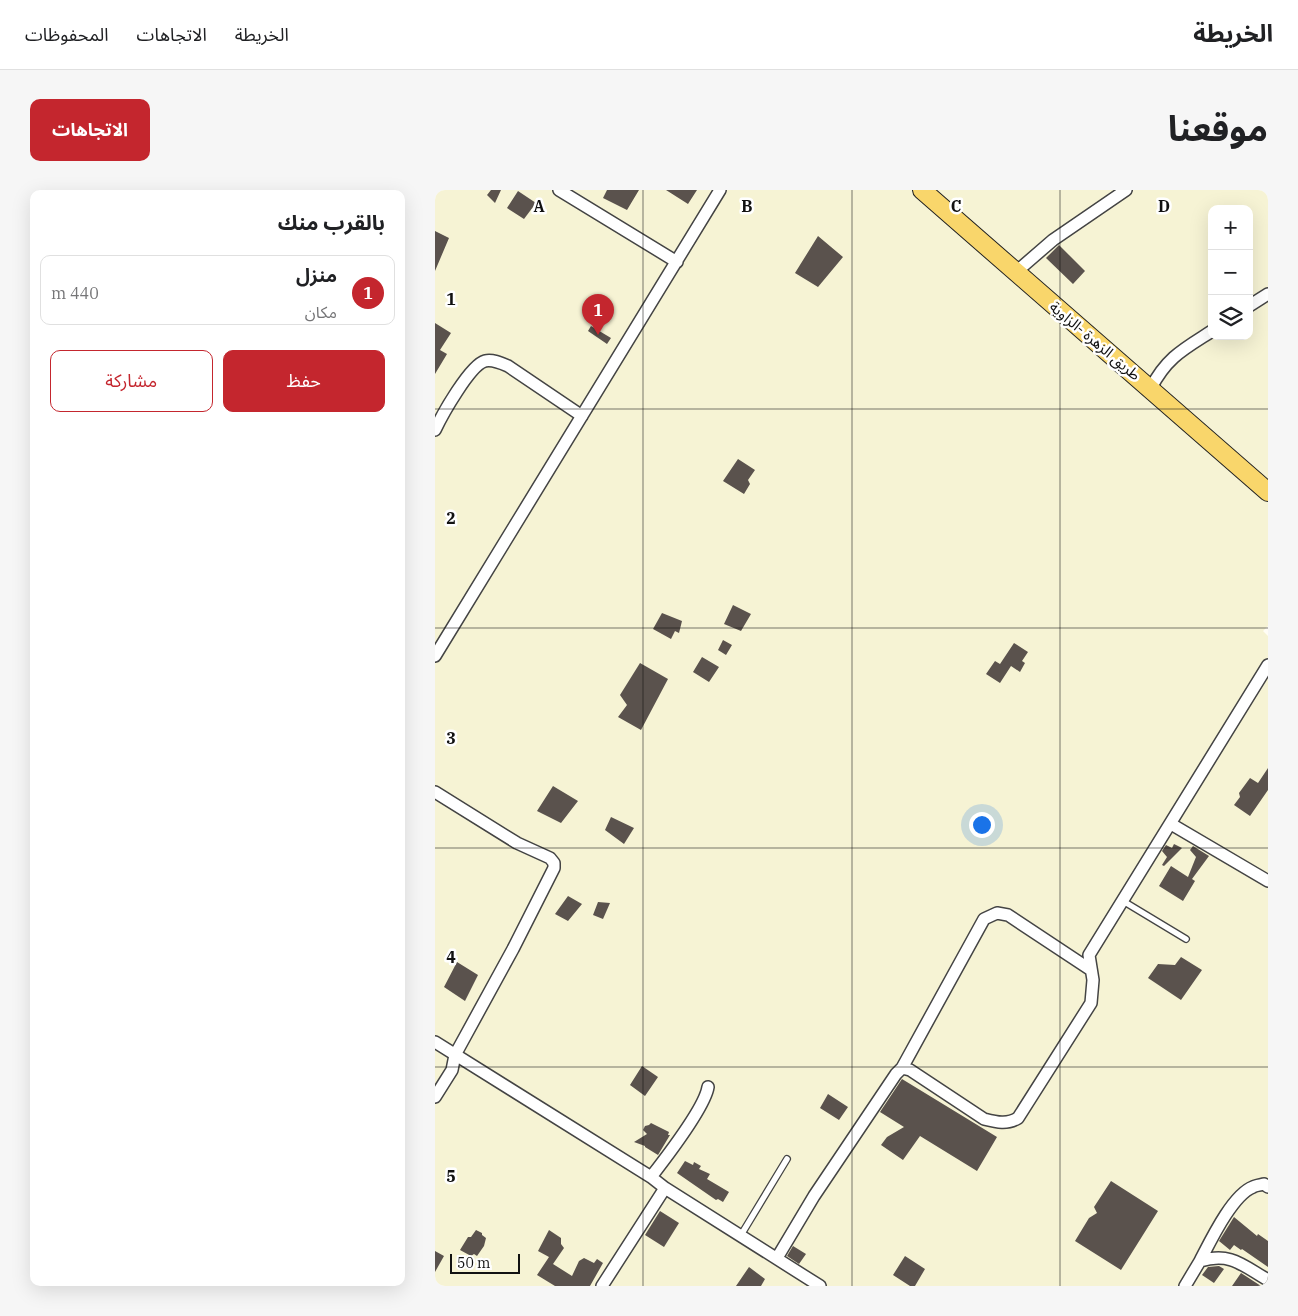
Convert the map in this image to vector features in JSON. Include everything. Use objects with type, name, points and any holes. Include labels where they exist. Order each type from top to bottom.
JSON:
[{"type":"main road","name":"طريق الزهرة -الزاوية","points":[[922,190],[1268,492]]},
{"type":"street","points":[[559,190],[677,262]]},
{"type":"street","points":[[435,656],[720,190]]},
{"type":"street","points":[[1016,272],[1053,240],[1126,190]]},
{"type":"street","points":[[1253,303],[1268,294]]},
{"type":"street","points":[[1151,388],[1165,364],[1176,354],[1208,334]]},
{"type":"street","points":[[435,430],[463,383],[478,364],[486,360],[508,366],[582,416]]},
{"type":"street","points":[[902,1068],[910,1070],[984,1118],[997,1122],[1012,1122],[1018,1118],[1091,1004],[1093,980],[1089,955],[1268,665]]},
{"type":"street","points":[[435,792],[517,843],[550,858],[554,863],[554,868],[513,949],[455,1055],[452,1070],[435,1097]]},
{"type":"street","points":[[1171,824],[1268,881]]},
{"type":"street","points":[[777,1258],[814,1196],[896,1074],[902,1068],[984,919],[997,913],[1008,916],[1091,970]]},
{"type":"street","points":[[435,1042],[651,1177],[665,1188],[820,1286]]},
{"type":"street","points":[[651,1177],[666,1158],[707,1094],[707,1087]]},
{"type":"street","points":[[1185,1286],[1220,1224],[1240,1195],[1252,1187],[1264,1184],[1268,1187]]},
{"type":"street","points":[[602,1286],[665,1188]]},
{"type":"street","points":[[1200,1261],[1222,1257],[1232,1259],[1268,1280]]},
{"type":"lane","points":[[1123,901],[1186,938]]},
{"type":"lane","points":[[741,1235],[787,1159]]},
{"type":"shaded area","points":[[435,190],[1268,190],[1268,626],[1263,631],[1268,636],[1268,1286],[435,1286]]},
{"type":"building","points":[[491,190],[501,190],[495,203],[487,195]]},
{"type":"building","points":[[607,190],[639,190],[627,210],[603,198]]},
{"type":"building","points":[[666,190],[697,190],[688,204]]},
{"type":"building","points":[[518,191],[536,203],[524,219],[507,208]]},
{"type":"building","points":[[435,231],[449,238],[435,271]]},
{"type":"building","points":[[818,236],[843,257],[818,287],[795,273]]},
{"type":"building","points":[[1059,245],[1085,271],[1073,284],[1046,258]]},
{"type":"building","points":[[435,323],[451,333],[440,350],[447,354],[435,374]]},
{"type":"building","points":[[591,326],[611,338],[607,344],[588,331]]},
{"type":"building","points":[[738,459],[755,470],[748,480],[750,484],[744,494],[723,481]]},
{"type":"building","points":[[733,605],[751,614],[741,631],[724,624]]},
{"type":"building","points":[[662,613],[682,621],[679,633],[675,631],[671,639],[653,629]]},
{"type":"building","points":[[723,640],[732,645],[726,655],[718,650]]},
{"type":"building","points":[[1014,643],[1028,652],[1022,661],[1025,663],[1020,672],[1011,666],[1000,683],[986,674],[995,661],[1000,664]]},
{"type":"building","points":[[702,657],[719,667],[709,682],[693,672]]},
{"type":"building","points":[[640,663],[668,679],[641,730],[618,717],[627,705],[620,695]]},
{"type":"building","points":[[1268,768],[1268,790],[1250,816],[1234,805],[1240,797],[1239,793],[1250,778],[1258,783]]},
{"type":"building","points":[[553,786],[578,801],[561,823],[537,811]]},
{"type":"building","points":[[611,817],[634,828],[624,844],[605,830]]},
{"type":"building","points":[[1174,844],[1182,848],[1164,866],[1162,865],[1167,857],[1162,851],[1166,845],[1172,848]]},
{"type":"building","points":[[1193,846],[1209,856],[1192,879],[1195,881],[1183,901],[1159,886],[1171,866],[1188,877],[1196,857],[1190,850]]},
{"type":"building","points":[[568,896],[582,904],[568,921],[555,914]]},
{"type":"building","points":[[598,902],[610,903],[603,919],[593,915]]},
{"type":"building","points":[[1181,957],[1202,970],[1181,1000],[1148,978],[1158,964],[1175,965]]},
{"type":"building","points":[[457,962],[478,975],[465,1001],[444,987]]},
{"type":"building","points":[[642,1066],[658,1077],[645,1096],[630,1085]]},
{"type":"building","points":[[902,1079],[997,1137],[977,1171],[920,1136],[903,1160],[881,1145],[887,1137],[904,1127],[880,1112]]},
{"type":"building","points":[[828,1094],[848,1107],[839,1120],[820,1108]]},
{"type":"building","points":[[651,1123],[669,1132],[668,1135],[670,1135],[658,1155],[645,1146],[634,1142],[647,1134],[643,1130],[645,1126]]},
{"type":"building","points":[[685,1161],[693,1165],[694,1162],[701,1166],[699,1169],[710,1174],[707,1179],[729,1192],[723,1202],[718,1199],[716,1200],[677,1173]]},
{"type":"building","points":[[1111,1181],[1158,1211],[1121,1270],[1075,1241],[1089,1218],[1097,1213],[1094,1207]]},
{"type":"building","points":[[660,1211],[679,1223],[664,1247],[645,1235]]},
{"type":"building","points":[[1234,1217],[1257,1236],[1258,1234],[1268,1241],[1268,1267],[1242,1249],[1234,1245],[1230,1250],[1219,1241]]},
{"type":"building","points":[[476,1230],[486,1238],[484,1246],[477,1256],[474,1254],[471,1256],[460,1250],[468,1237],[471,1237]]},
{"type":"building","points":[[549,1230],[561,1238],[561,1244],[564,1248],[553,1264],[572,1276],[579,1261],[584,1258],[594,1263],[597,1259],[603,1263],[590,1286],[555,1286],[537,1275],[549,1257],[538,1251]]},
{"type":"building","points":[[793,1246],[806,1254],[799,1264],[787,1256]]},
{"type":"building","points":[[435,1251],[444,1256],[435,1272]]},
{"type":"building","points":[[905,1256],[925,1269],[915,1286],[910,1286],[893,1275]]},
{"type":"building","points":[[1219,1266],[1224,1269],[1214,1283],[1202,1275],[1208,1267]]},
{"type":"building","points":[[749,1267],[765,1279],[761,1286],[736,1286]]},
{"type":"building","points":[[1241,1273],[1261,1286],[1232,1286]]},
{"type":"place","name":"منزل","points":[[598,335]]}]
